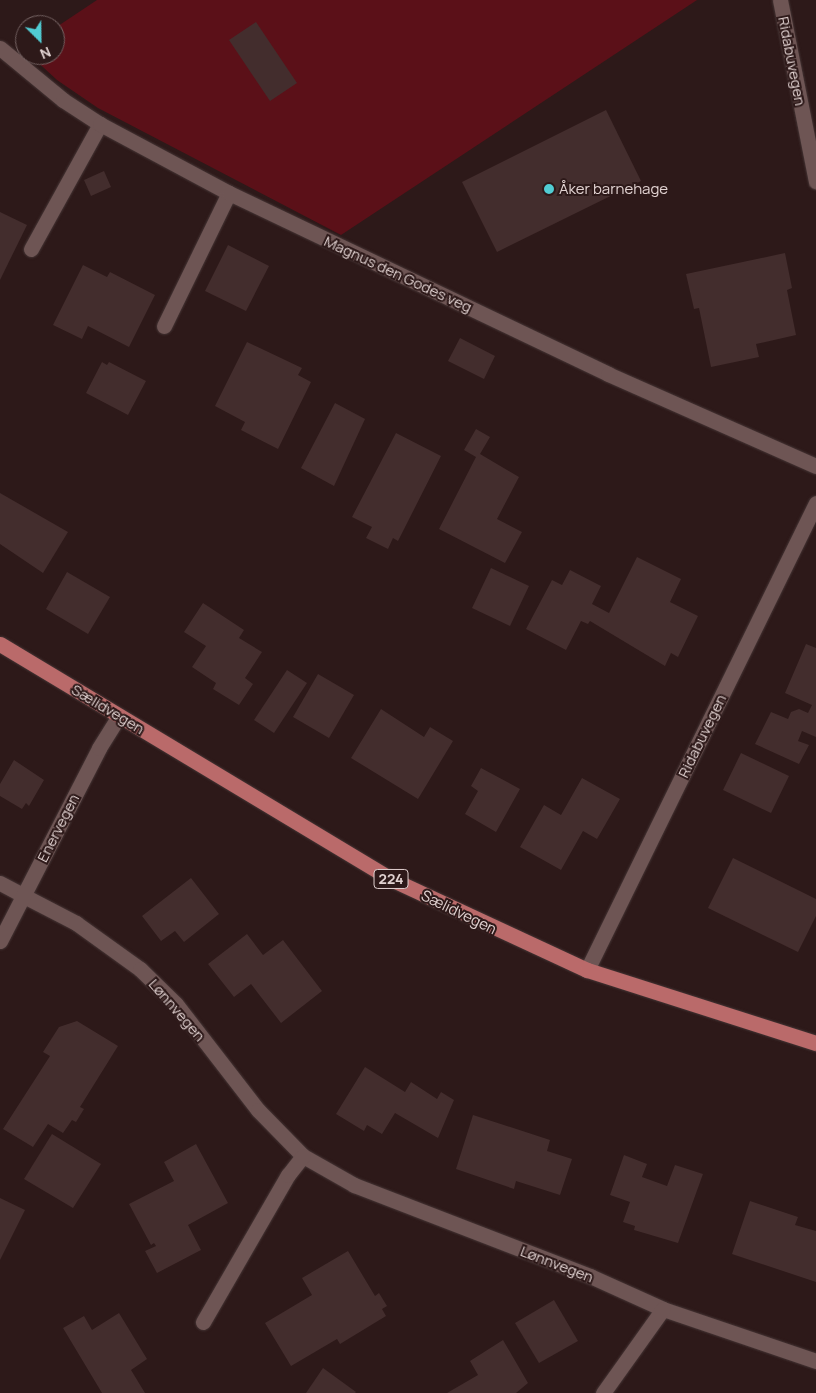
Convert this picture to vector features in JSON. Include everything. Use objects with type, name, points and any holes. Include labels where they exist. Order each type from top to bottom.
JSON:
[{"type":"main road","name":"Sælidvegen","points":[[0,644],[390,879],[587,970],[816,1043]]},
{"type":"street","name":"Ridabuvegen","points":[[780,0],[816,181]]},
{"type":"street","name":"Magnus den Godes veg","points":[[0,48],[63,100],[100,124],[229,193],[608,374],[816,466]]},
{"type":"street","points":[[31,249],[100,124]]},
{"type":"street","points":[[164,326],[229,193]]},
{"type":"street","name":"Ridabuvegen","points":[[587,970],[816,503]]},
{"type":"street","name":"Enervegen","points":[[0,941],[98,748],[119,716]]},
{"type":"street","name":"Lønnvegen","points":[[0,883],[76,923],[140,968],[176,1004],[258,1110],[303,1156],[354,1185],[590,1276],[663,1310],[816,1361]]},
{"type":"street","points":[[203,1322],[288,1175],[303,1156]]},
{"type":"street","points":[[603,1393],[663,1310]]},
{"type":"shaded area","points":[[97,0],[697,0],[341,235],[98,108],[57,80],[41,65],[65,65],[65,21]]},
{"type":"building","points":[[256,22],[297,83],[270,101],[229,40]]},
{"type":"building","points":[[606,110],[641,181],[497,252],[462,182]]},
{"type":"building","points":[[104,171],[111,187],[91,196],[84,180]]},
{"type":"building","points":[[0,212],[27,225],[0,280]]},
{"type":"building","points":[[228,245],[269,266],[246,311],[205,291]]},
{"type":"building","points":[[785,253],[792,288],[787,290],[796,335],[756,344],[759,357],[711,367],[699,308],[694,309],[686,274]]},
{"type":"building","points":[[83,265],[107,277],[110,272],[155,295],[129,347],[88,326],[82,339],[53,325]]},
{"type":"building","points":[[460,338],[495,356],[484,379],[448,361]]},
{"type":"building","points":[[247,342],[302,368],[298,375],[311,382],[278,449],[241,430],[245,422],[215,406]]},
{"type":"building","points":[[102,362],[107,365],[109,362],[146,381],[128,415],[86,393]]},
{"type":"building","points":[[335,403],[365,419],[334,486],[301,468]]},
{"type":"building","points":[[476,429],[490,437],[480,454],[519,477],[497,519],[522,532],[505,563],[439,529],[476,457],[464,450]]},
{"type":"building","points":[[396,433],[441,456],[398,541],[393,538],[388,549],[366,538],[372,527],[352,517]]},
{"type":"building","points":[[0,493],[68,532],[43,573],[0,544]]},
{"type":"building","points":[[637,557],[681,579],[670,602],[698,616],[678,657],[671,653],[665,666],[590,621],[588,624],[581,621],[566,650],[526,629],[552,580],[562,585],[570,570],[601,586],[592,604],[609,613]]},
{"type":"building","points":[[491,568],[529,586],[510,626],[472,608]]},
{"type":"building","points":[[67,572],[110,597],[88,634],[46,609]]},
{"type":"building","points":[[203,603],[244,630],[239,638],[262,652],[245,678],[253,684],[239,705],[213,689],[216,683],[192,667],[206,646],[184,632]]},
{"type":"building","points":[[806,644],[816,648],[816,737],[802,731],[798,741],[809,745],[799,764],[755,744],[771,712],[788,719],[791,712],[799,709],[808,713],[812,705],[785,693]]},
{"type":"building","points":[[287,670],[307,683],[274,733],[254,720]]},
{"type":"building","points":[[318,674],[354,695],[329,738],[293,717]]},
{"type":"building","points":[[381,709],[424,737],[430,727],[453,741],[418,799],[351,758]]},
{"type":"building","points":[[741,753],[789,776],[771,813],[723,790]]},
{"type":"building","points":[[14,760],[44,780],[29,806],[26,803],[22,809],[0,796],[0,784]]},
{"type":"building","points":[[481,768],[520,789],[496,832],[465,814],[478,791],[471,786]]},
{"type":"building","points":[[582,778],[620,799],[597,839],[583,831],[561,870],[520,847],[544,805],[561,815]]},
{"type":"building","points":[[733,858],[816,899],[816,916],[798,952],[708,908]]},
{"type":"building","points":[[191,878],[219,914],[184,942],[175,931],[161,941],[142,916]]},
{"type":"building","points":[[247,934],[263,955],[283,940],[322,991],[281,1023],[251,984],[234,997],[208,964]]},
{"type":"building","points":[[77,1021],[118,1046],[80,1107],[84,1109],[76,1122],[72,1120],[63,1133],[48,1124],[33,1147],[3,1129],[50,1056],[43,1052],[59,1027]]},
{"type":"building","points":[[365,1067],[405,1092],[411,1082],[437,1099],[441,1092],[454,1100],[438,1138],[395,1113],[382,1134],[367,1125],[364,1131],[336,1114]]},
{"type":"building","points":[[473,1115],[550,1140],[547,1151],[572,1159],[560,1195],[516,1181],[514,1189],[456,1169]]},
{"type":"building","points":[[52,1134],[101,1164],[73,1208],[24,1179]]},
{"type":"building","points":[[196,1144],[228,1203],[188,1225],[201,1250],[157,1273],[145,1251],[156,1246],[154,1243],[151,1245],[129,1204],[174,1181],[164,1162]]},
{"type":"building","points":[[624,1155],[647,1164],[642,1177],[667,1186],[675,1165],[703,1174],[678,1243],[634,1230],[635,1226],[623,1222],[630,1202],[610,1195]]},
{"type":"building","points":[[0,1198],[25,1210],[0,1260]]},
{"type":"building","points":[[750,1201],[798,1217],[795,1225],[816,1231],[816,1282],[732,1254]]},
{"type":"building","points":[[348,1251],[375,1296],[379,1293],[387,1306],[382,1309],[386,1316],[340,1344],[337,1339],[291,1366],[265,1323],[312,1295],[302,1278]]},
{"type":"building","points":[[554,1300],[578,1341],[539,1363],[515,1323]]},
{"type":"building","points":[[119,1313],[147,1359],[131,1370],[145,1393],[102,1393],[63,1328],[84,1316],[92,1330]]},
{"type":"building","points":[[503,1340],[528,1383],[516,1393],[447,1393],[478,1375],[470,1361]]},
{"type":"building","points":[[323,1368],[356,1392],[306,1393]]},
{"type":"place","name":"Åker barnehage","points":[[549,189]]}]
